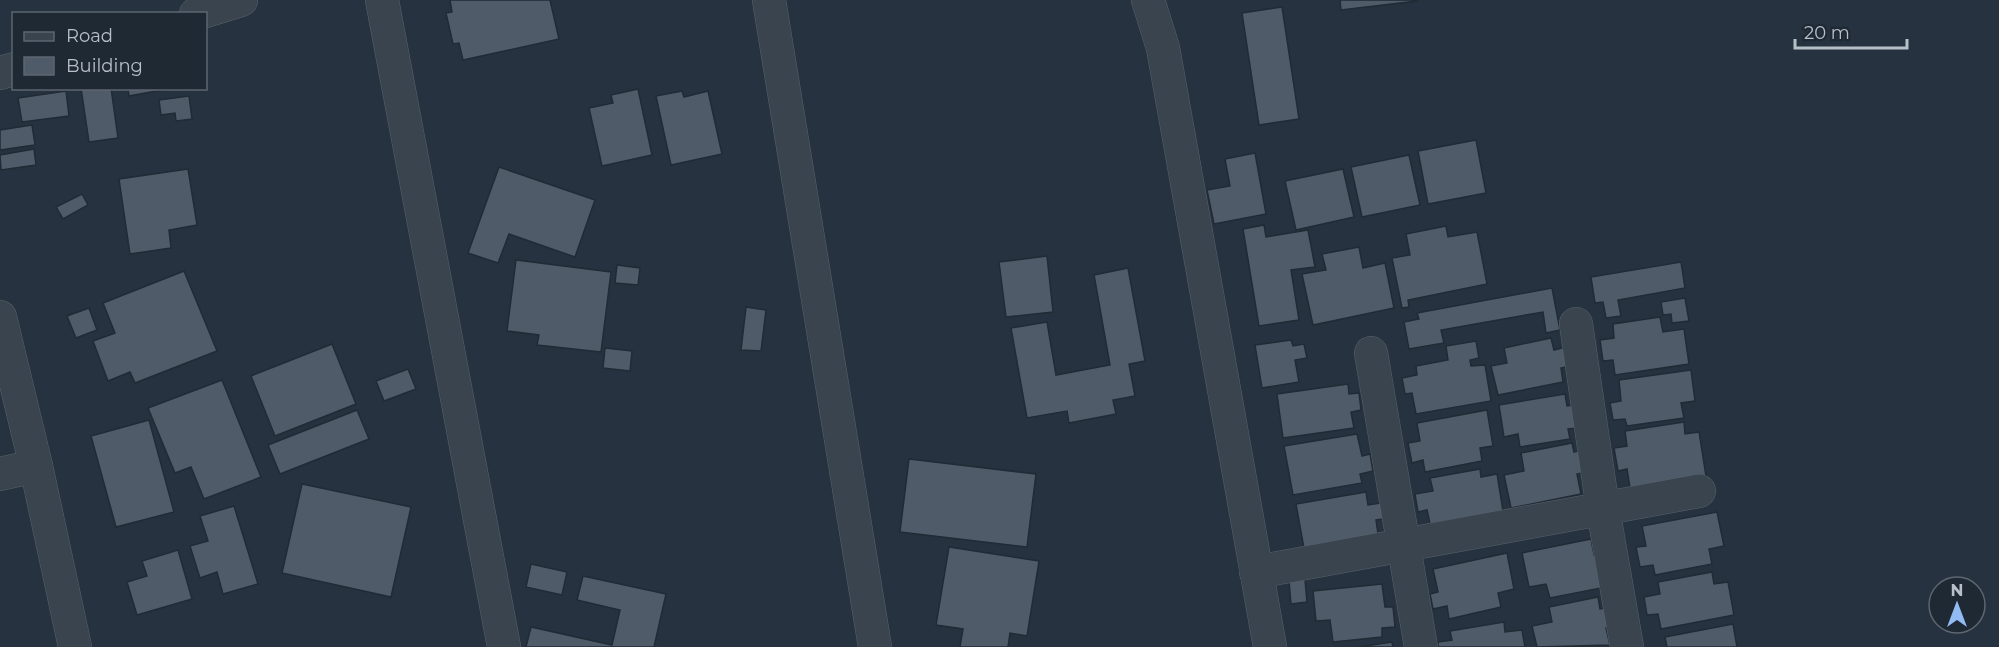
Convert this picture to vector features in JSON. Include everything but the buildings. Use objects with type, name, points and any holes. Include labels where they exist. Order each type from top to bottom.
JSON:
[{"type":"street","points":[[202,12],[241,0]]},
{"type":"street","points":[[382,0],[504,647]]},
{"type":"street","points":[[769,0],[875,647]]},
{"type":"street","points":[[1148,0],[1163,48],[1270,647]]},
{"type":"street","points":[[0,317],[36,466],[75,647]]},
{"type":"street","points":[[1576,324],[1603,509],[1627,647]]},
{"type":"street","points":[[1371,353],[1421,647]]},
{"type":"street","points":[[0,474],[36,466]]},
{"type":"street","points":[[1256,572],[1700,491]]}]
